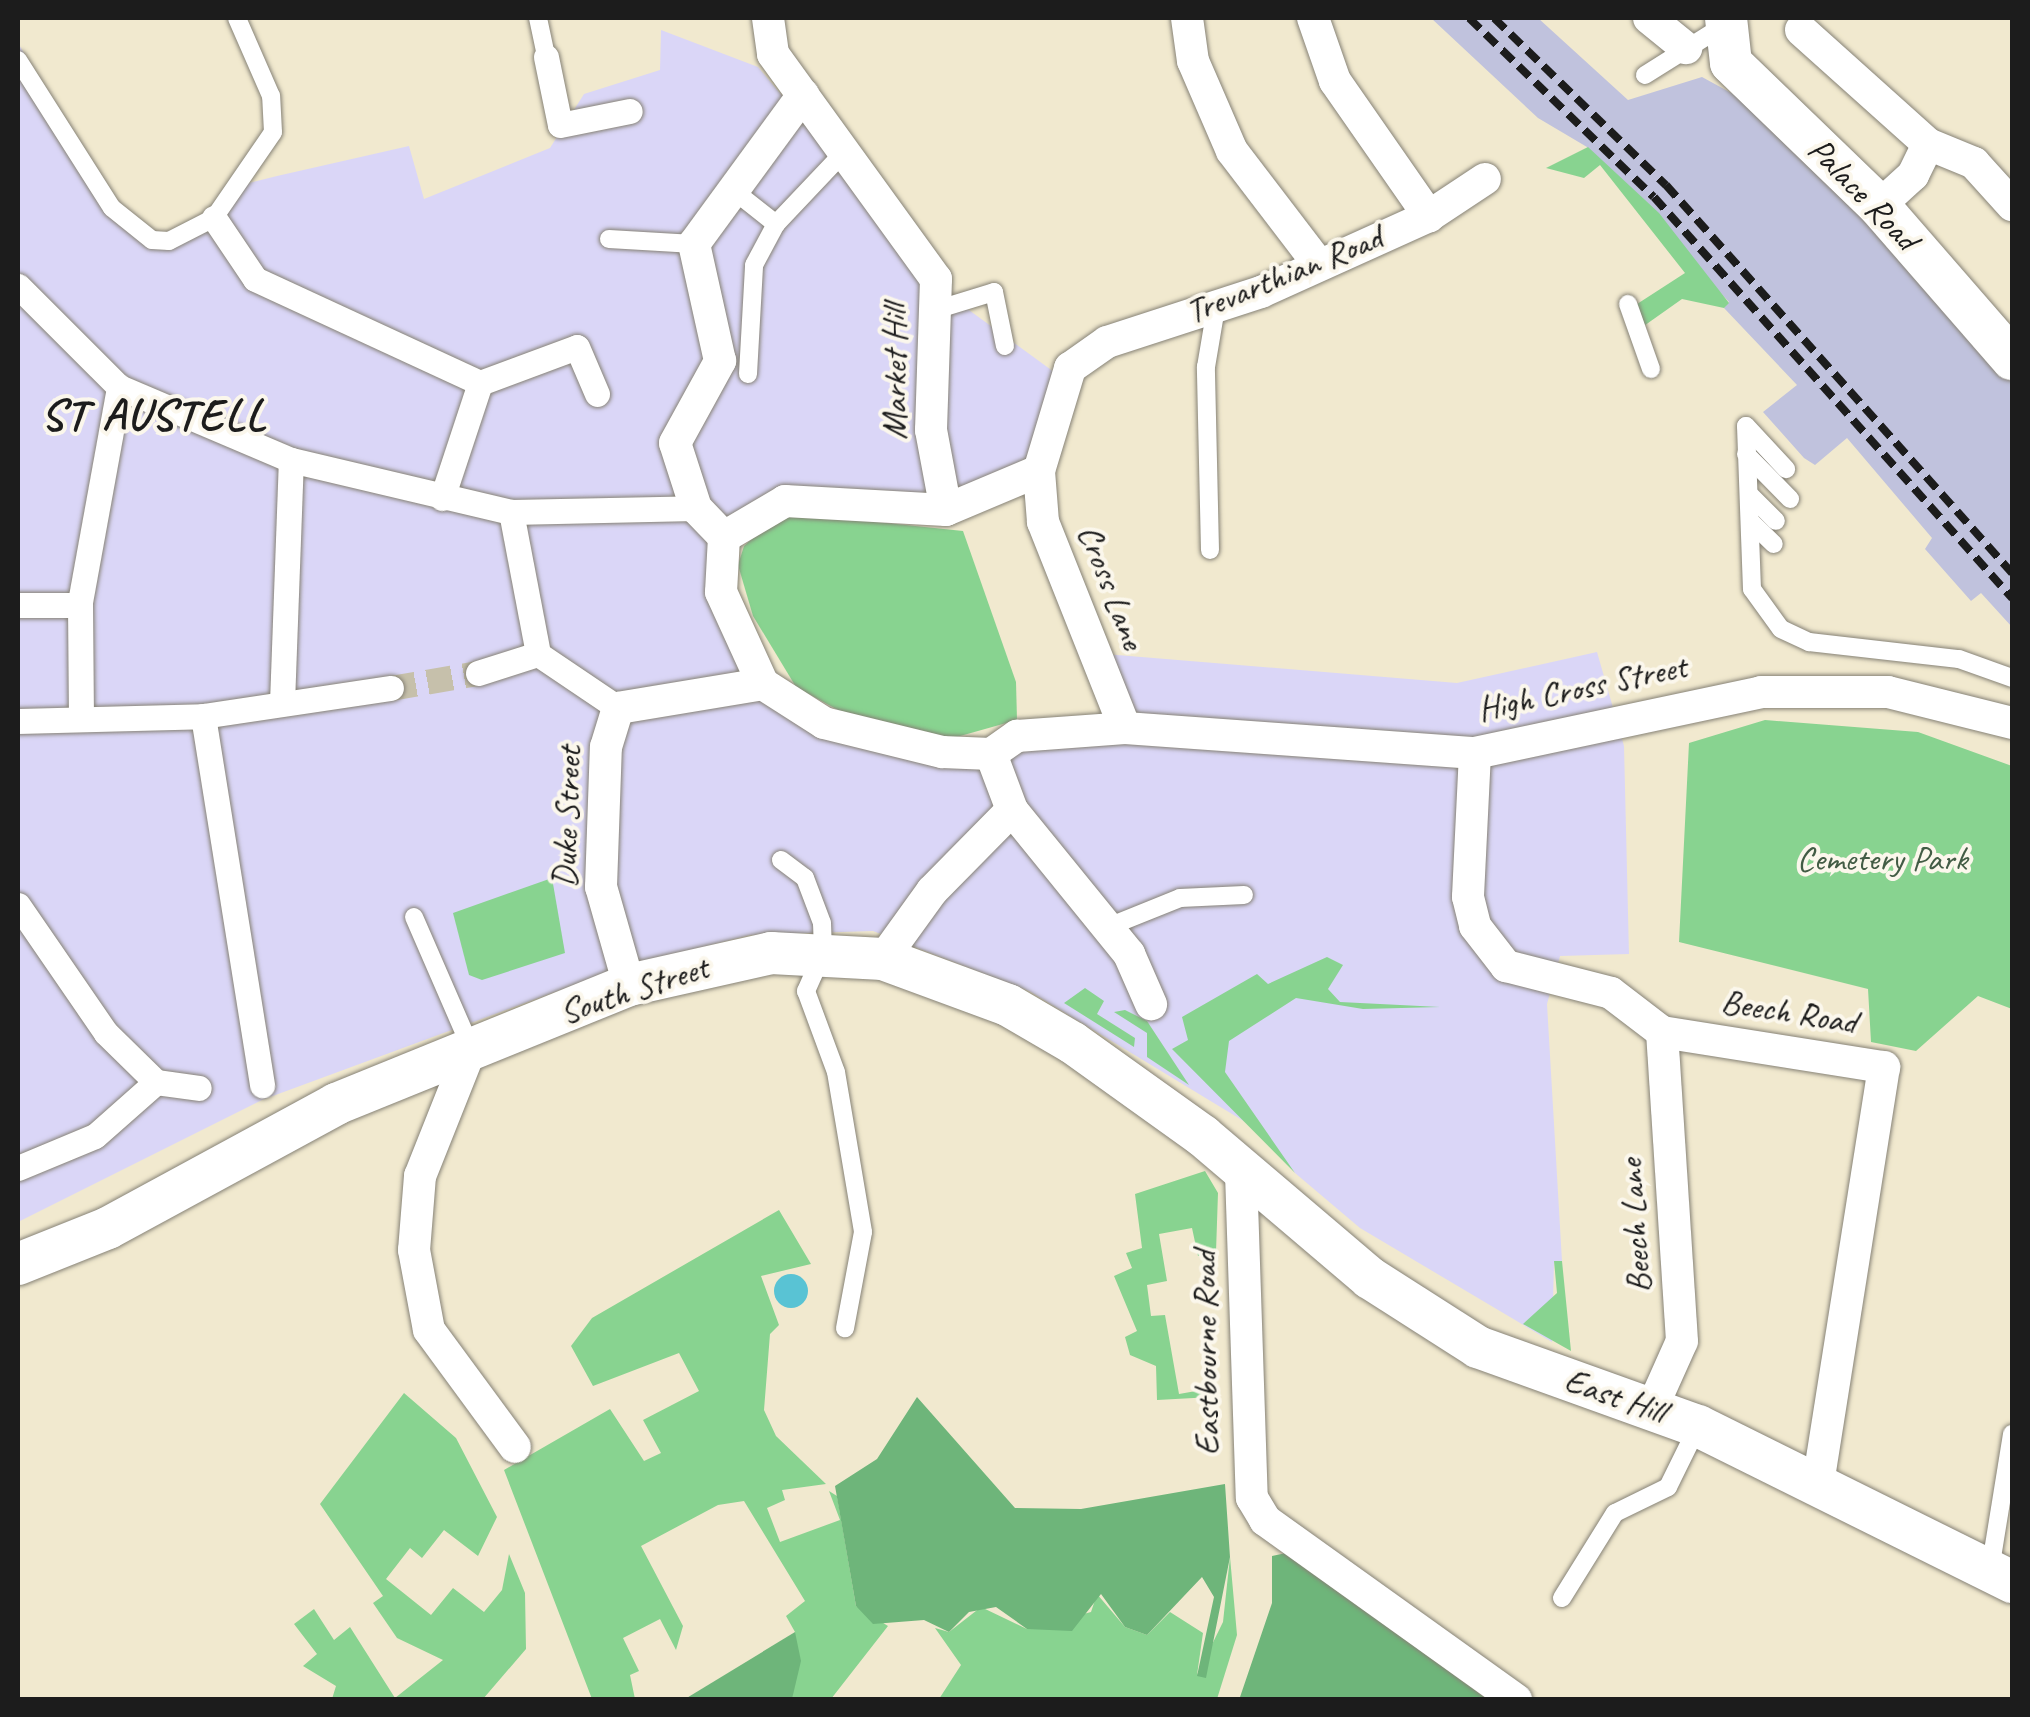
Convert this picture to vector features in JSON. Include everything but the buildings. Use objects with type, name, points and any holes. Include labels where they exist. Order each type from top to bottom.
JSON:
[{"type":"street","name":"Market Hill","points":[[768,18],[773,54],[936,279],[929,312],[931,430],[946,510]]},
{"type":"street","points":[[1187,18],[1192,61],[1232,152],[1317,262]]},
{"type":"street","points":[[1313,18],[1335,81],[1430,216]]},
{"type":"street","points":[[1649,18],[1710,31]]},
{"type":"street","points":[[1801,30],[1928,144],[1974,163],[2012,205]]},
{"type":"street","name":"Palace Road","points":[[1710,31],[1731,63],[1879,206],[2012,359]]},
{"type":"street","points":[[546,56],[560,124],[630,111]]},
{"type":"street","points":[[803,95],[694,244],[720,360],[675,443],[696,508],[724,536],[721,592],[762,684],[824,723],[942,752],[991,754],[1012,810],[1108,926],[1151,1004]]},
{"type":"street","points":[[1879,206],[1914,175],[1928,144]]},
{"type":"street","name":"Trevarthian Road","points":[[1039,471],[1078,356],[1216,308],[1430,216],[1485,179]]},
{"type":"street","points":[[214,218],[255,279],[480,383],[586,344],[596,394]]},
{"type":"street","points":[[18,286],[119,388],[292,460],[511,512],[696,508]]},
{"type":"street","points":[[442,498],[480,383]]},
{"type":"street","points":[[81,719],[80,605],[119,388]]},
{"type":"street","points":[[282,704],[292,460]]},
{"type":"street","points":[[724,536],[786,502],[946,510],[1039,471]]},
{"type":"street","name":"Cross Lane","points":[[1039,471],[1048,537],[1125,728]]},
{"type":"street","points":[[511,512],[538,654],[618,708],[762,684]]},
{"type":"street","points":[[18,605],[80,605]]},
{"type":"street","points":[[478,673],[538,654]]},
{"type":"street","points":[[18,721],[204,716],[392,688]]},
{"type":"street","name":"High Cross Street","points":[[991,754],[1017,736],[1125,728],[1475,753],[1761,692],[1888,692],[2012,724]]},
{"type":"street","name":"Duke Street","points":[[618,708],[606,746],[608,849],[602,894],[629,985]]},
{"type":"street","points":[[204,716],[262,1085]]},
{"type":"street","name":"Beech Road","points":[[1475,753],[1468,897],[1485,943],[1516,970],[1611,993],[1662,1032],[1884,1067],[1818,1482]]},
{"type":"street","points":[[883,959],[932,891],[1012,810]]},
{"type":"street","points":[[18,905],[106,1032],[156,1082],[192,1090]]},
{"type":"street","name":"South Street","points":[[18,1264],[108,1228],[336,1104],[471,1048],[629,985],[771,953],[883,959],[993,998],[1074,1044],[1242,1173]]},
{"type":"street","name":"Beech Lane","points":[[1652,1408],[1682,1341],[1662,1032]]},
{"type":"street","points":[[471,1048],[420,1176],[414,1250],[429,1330],[515,1447]]},
{"type":"street","points":[[18,1168],[95,1136],[156,1082]]},
{"type":"street","name":"East Hill","points":[[1242,1173],[1442,1327],[1698,1426],[1818,1482],[2001,1576]]},
{"type":"street","name":"Eastbourne Road","points":[[1242,1173],[1244,1456],[1252,1498],[1266,1520],[1516,1700]]},
{"type":"lane","points":[[18,60],[130,226],[169,241],[214,218],[273,132],[271,96],[237,18]]},
{"type":"lane","points":[[538,18],[546,56]]},
{"type":"lane","points":[[1645,75],[1710,31]]},
{"type":"lane","points":[[748,374],[754,265],[776,224],[844,152]]},
{"type":"lane","points":[[733,190],[776,224]]},
{"type":"lane","points":[[609,239],[694,244]]},
{"type":"lane","points":[[929,312],[994,292],[1005,346]]},
{"type":"lane","points":[[1628,304],[1651,369]]},
{"type":"lane","points":[[1210,550],[1206,367],[1216,308]]},
{"type":"lane","points":[[1786,469],[1746,426],[1754,596],[1780,629],[1810,642],[1958,660],[2012,678]]},
{"type":"lane","points":[[1746,454],[1790,499]]},
{"type":"lane","points":[[1749,494],[1776,521]]},
{"type":"lane","points":[[1750,521],[1774,544]]},
{"type":"lane","points":[[1750,548],[1765,566]]},
{"type":"lane","points":[[780,860],[805,878],[823,953],[806,990],[836,1072],[863,1232],[846,1328]]},
{"type":"lane","points":[[1108,926],[1180,898],[1244,895]]},
{"type":"lane","points":[[414,916],[471,1048]]},
{"type":"lane","points":[[1562,1598],[1615,1513],[1668,1486],[1698,1426]]},
{"type":"lane","points":[[2001,1576],[2012,1434]]},
{"type":"shaded area","points":[[1431,18],[1538,18],[1628,100],[1702,77],[1757,107],[1824,164],[2012,382],[2012,627],[1981,593],[1971,601],[1925,549],[1932,538],[1847,438],[1815,465],[1804,458],[1763,412],[1797,385],[1724,308],[1729,302],[1587,147],[1538,118]]},
{"type":"shaded area","points":[[661,30],[758,67],[951,297],[1065,380],[1039,471],[725,536],[721,592],[763,684],[916,747],[1124,728],[1105,654],[1457,683],[1597,652],[1624,746],[1629,954],[1560,956],[1547,1004],[1562,1261],[1554,1262],[1552,1342],[1360,1228],[1295,1173],[1265,1134],[1029,991],[873,931],[750,935],[617,969],[262,1100],[18,1222],[18,43],[117,208],[169,241],[245,184],[277,176],[409,146],[424,199],[550,148],[584,94],[660,70]]},
{"type":"green space","points":[[1588,147],[1659,213],[1729,303],[1724,308],[1682,299],[1641,328],[1634,306],[1685,273],[1600,165],[1584,178],[1546,168]]},
{"type":"green space","points":[[782,512],[963,531],[1016,682],[1017,720],[946,740],[867,726],[796,687],[753,616],[738,565],[744,546]]},
{"type":"green space","name":"Cemetery Park","points":[[1765,720],[1918,732],[2012,766],[2012,1009],[1978,996],[1916,1051],[1871,1042],[1868,989],[1679,942],[1689,743]]},
{"type":"green space","points":[[552,878],[565,953],[482,980],[469,975],[453,913]]},
{"type":"green space","points":[[1327,957],[1343,965],[1328,989],[1340,1002],[1440,1007],[1363,1009],[1296,998],[1229,1041],[1225,1072],[1295,1173],[1172,1049],[1188,1040],[1182,1017],[1257,974],[1268,984]]},
{"type":"green space","points":[[1085,988],[1104,1001],[1097,1014],[1135,1038],[1134,1047],[1064,1003]]},
{"type":"green space","points":[[1125,1010],[1147,1021],[1189,1085],[1147,1057],[1147,1033],[1114,1012]]},
{"type":"green space","points":[[1205,1171],[1218,1193],[1216,1252],[1198,1256],[1192,1228],[1159,1234],[1167,1281],[1147,1285],[1151,1316],[1165,1315],[1179,1394],[1213,1388],[1212,1397],[1157,1400],[1156,1366],[1130,1355],[1125,1337],[1137,1331],[1114,1276],[1132,1268],[1126,1253],[1142,1248],[1135,1194]]},
{"type":"green space","points":[[779,1210],[811,1264],[761,1276],[779,1325],[770,1334],[764,1410],[776,1436],[826,1484],[782,1490],[785,1500],[767,1508],[780,1542],[840,1520],[829,1491],[837,1496],[856,1606],[888,1626],[831,1699],[792,1699],[795,1632],[786,1616],[805,1601],[744,1501],[718,1505],[641,1546],[683,1626],[676,1650],[660,1619],[623,1638],[639,1671],[630,1675],[635,1699],[592,1699],[504,1470],[610,1409],[644,1461],[661,1453],[643,1420],[699,1391],[679,1353],[593,1386],[571,1346],[592,1318]]},
{"type":"green space","points":[[1554,1261],[1562,1261],[1571,1351],[1523,1324],[1557,1293]]},
{"type":"green space","points":[[404,1393],[456,1438],[497,1517],[478,1556],[444,1530],[422,1558],[410,1548],[386,1579],[431,1615],[453,1588],[484,1612],[502,1590],[509,1554],[525,1593],[526,1649],[483,1699],[332,1699],[336,1686],[303,1666],[317,1654],[294,1624],[314,1609],[334,1640],[350,1627],[395,1698],[443,1660],[397,1638],[373,1603],[383,1596],[320,1504]]},
{"type":"green space","points":[[917,1397],[1015,1508],[1081,1509],[1225,1484],[1230,1557],[1206,1678],[1197,1676],[1214,1597],[1202,1577],[1147,1635],[1125,1627],[1101,1594],[1072,1631],[1027,1629],[996,1607],[969,1612],[949,1632],[924,1620],[873,1624],[856,1606],[835,1486],[877,1459]]},
{"type":"green space","points":[[1286,1553],[1487,1699],[1239,1700],[1272,1603],[1272,1556]]},
{"type":"green space","points":[[1230,1557],[1237,1635],[1217,1699],[939,1699],[961,1665],[935,1628],[949,1632],[981,1607],[1027,1629],[1091,1612],[1097,1594],[1125,1627],[1147,1635],[1170,1612],[1203,1633],[1197,1675],[1223,1622]]},
{"type":"green space","points":[[795,1632],[801,1661],[792,1699],[685,1699]]},
{"type":"water","points":[[791,1274],[803,1279],[808,1291],[803,1303],[791,1308],[779,1303],[774,1291],[779,1279]]},
{"type":"tunnel","points":[[391,688],[478,673]]},
{"type":"railway","points":[[1469,18],[1654,197],[2012,598]]},
{"type":"railway","points":[[1494,18],[1666,185],[2012,573]]},
{"type":"district","name":"ST AUSTELL","points":[[154,415]]}]
